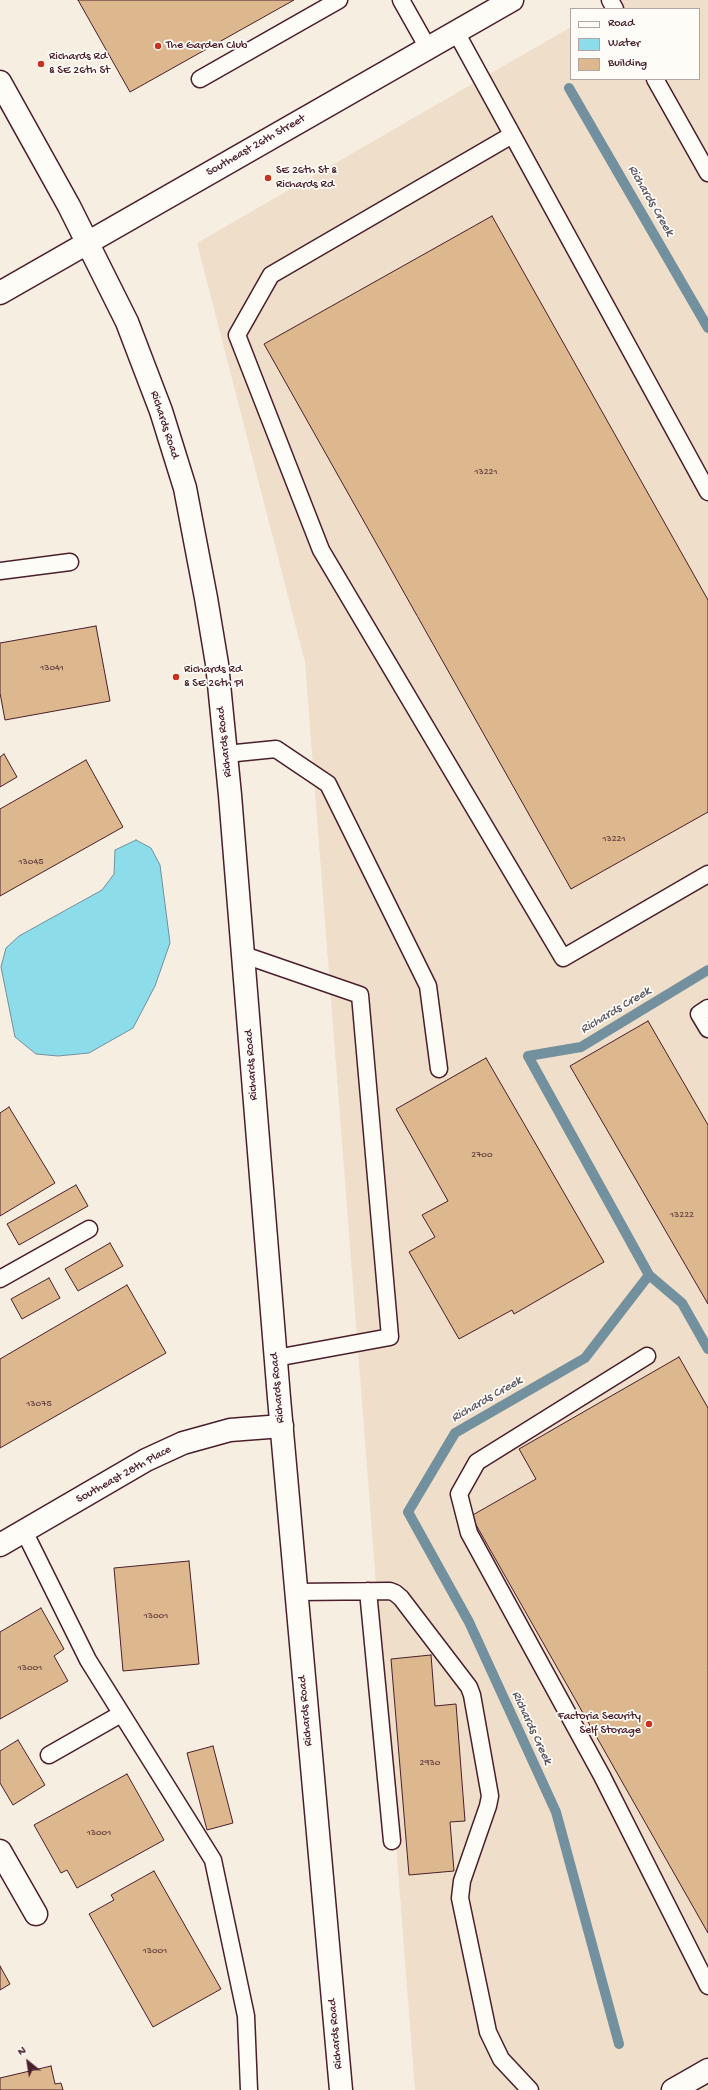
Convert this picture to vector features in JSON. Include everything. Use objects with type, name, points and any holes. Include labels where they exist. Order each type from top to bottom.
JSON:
[{"type":"main road","name":"Southeast 26th Street","points":[[0,293],[512,0]]},
{"type":"main road","name":"Richards Road","points":[[0,82],[87,242],[127,322],[161,411],[185,488],[217,664],[244,955],[276,1358],[341,2090]]},
{"type":"main road","name":"Southeast 28th Place","points":[[0,1545],[146,1460],[183,1443],[230,1430],[282,1426]]},
{"type":"main road","points":[[0,1851],[36,1914]]},
{"type":"main road","points":[[673,2090],[708,2070]]},
{"type":"lane","points":[[200,79],[339,0]]},
{"type":"lane","points":[[401,0],[428,48]]},
{"type":"lane","points":[[456,32],[708,492]]},
{"type":"lane","points":[[656,80],[708,174]]},
{"type":"lane","points":[[512,135],[271,275],[237,335],[321,550],[563,958],[708,874]]},
{"type":"lane","points":[[0,571],[70,562]]},
{"type":"lane","points":[[226,754],[276,749],[328,784],[428,986],[439,1070]]},
{"type":"lane","points":[[244,955],[360,995],[390,1336],[276,1358]]},
{"type":"lane","points":[[708,1008],[699,1014],[708,1029]]},
{"type":"lane","points":[[0,1279],[89,1229]]},
{"type":"lane","points":[[647,1356],[477,1462],[459,1494],[469,1533],[602,1776],[708,1986]]},
{"type":"lane","points":[[24,1531],[88,1660],[213,1860],[246,2016],[249,2090]]},
{"type":"lane","points":[[368,1591],[392,1841]]},
{"type":"lane","points":[[296,1592],[390,1591],[401,1598],[466,1682],[472,1695],[490,1796],[488,1806],[462,1881],[460,1898],[488,2032],[502,2059],[530,2090]]},
{"type":"lane","points":[[49,1756],[121,1714]]},
{"type":"shaded area","points":[[617,0],[708,0],[708,2090],[415,2090],[305,662],[197,243],[570,28],[570,80],[700,80],[700,8],[604,8]]},
{"type":"water","points":[[136,840],[151,848],[160,865],[170,943],[155,986],[133,1028],[89,1053],[58,1056],[36,1054],[15,1037],[1,967],[6,948],[19,936],[102,890],[114,874],[115,850]]},
{"type":"building","name":"The Garden Club","points":[[78,0],[294,0],[130,92]]},
{"type":"building","points":[[492,216],[708,600],[708,812],[571,889],[264,344]]},
{"type":"building","points":[[96,626],[110,701],[5,720],[0,693],[0,643]]},
{"type":"building","points":[[4,754],[17,777],[0,787],[0,757]]},
{"type":"building","points":[[86,760],[123,827],[0,896],[0,809]]},
{"type":"building","points":[[648,1021],[708,1125],[708,1304],[570,1066]]},
{"type":"building","points":[[486,1058],[604,1262],[514,1314],[512,1310],[459,1339],[409,1252],[435,1237],[422,1215],[448,1201],[396,1109]]},
{"type":"building","points":[[9,1107],[55,1183],[0,1216],[0,1113]]},
{"type":"building","points":[[76,1185],[88,1206],[19,1245],[7,1224]]},
{"type":"building","points":[[110,1243],[123,1266],[78,1291],[65,1269]]},
{"type":"building","points":[[49,1278],[60,1298],[22,1319],[11,1299]]},
{"type":"building","points":[[127,1285],[166,1353],[0,1448],[0,1359]]},
{"type":"building","name":"Factoria Security Self Storage","points":[[679,1357],[708,1408],[708,1933],[471,1516],[536,1479],[519,1449]]},
{"type":"building","points":[[189,1561],[199,1664],[123,1671],[114,1568]]},
{"type":"building","points":[[41,1608],[64,1649],[54,1656],[68,1681],[0,1719],[0,1632]]},
{"type":"building","points":[[431,1655],[435,1706],[456,1704],[465,1821],[450,1822],[454,1871],[409,1875],[391,1659]]},
{"type":"building","points":[[18,1740],[45,1785],[13,1805],[0,1783],[0,1751]]},
{"type":"building","points":[[213,1746],[233,1823],[207,1830],[187,1753]]},
{"type":"building","points":[[127,1774],[164,1840],[77,1888],[67,1870],[61,1873],[34,1825]]},
{"type":"building","points":[[154,1871],[221,1989],[153,2027],[89,1914],[114,1900],[111,1895]]},
{"type":"building","points":[[0,1966],[10,1984],[0,1990]]},
{"type":"building","points":[[51,2066],[55,2084],[61,2083],[63,2090],[0,2090],[0,2078]]},
{"type":"waterway","name":"Richards Creek","points":[[569,88],[708,328]]},
{"type":"waterway","name":"Richards Creek","points":[[619,2044],[556,1812],[469,1622],[408,1512],[455,1433],[585,1358],[649,1275],[528,1056],[581,1047],[708,970]]},
{"type":"waterway","points":[[649,1275],[682,1303],[708,1349]]},
{"type":"place","name":"The Garden Club","points":[[158,46]]},
{"type":"place","name":"Richards Rd & SE 26th St","points":[[41,64]]},
{"type":"place","name":"SE 26th St & Richards Rd","points":[[268,178]]},
{"type":"place","name":"Richards Rd & SE 26th Pl","points":[[176,677]]},
{"type":"place","name":"Factoria Security Self Storage","points":[[649,1724]]}]
